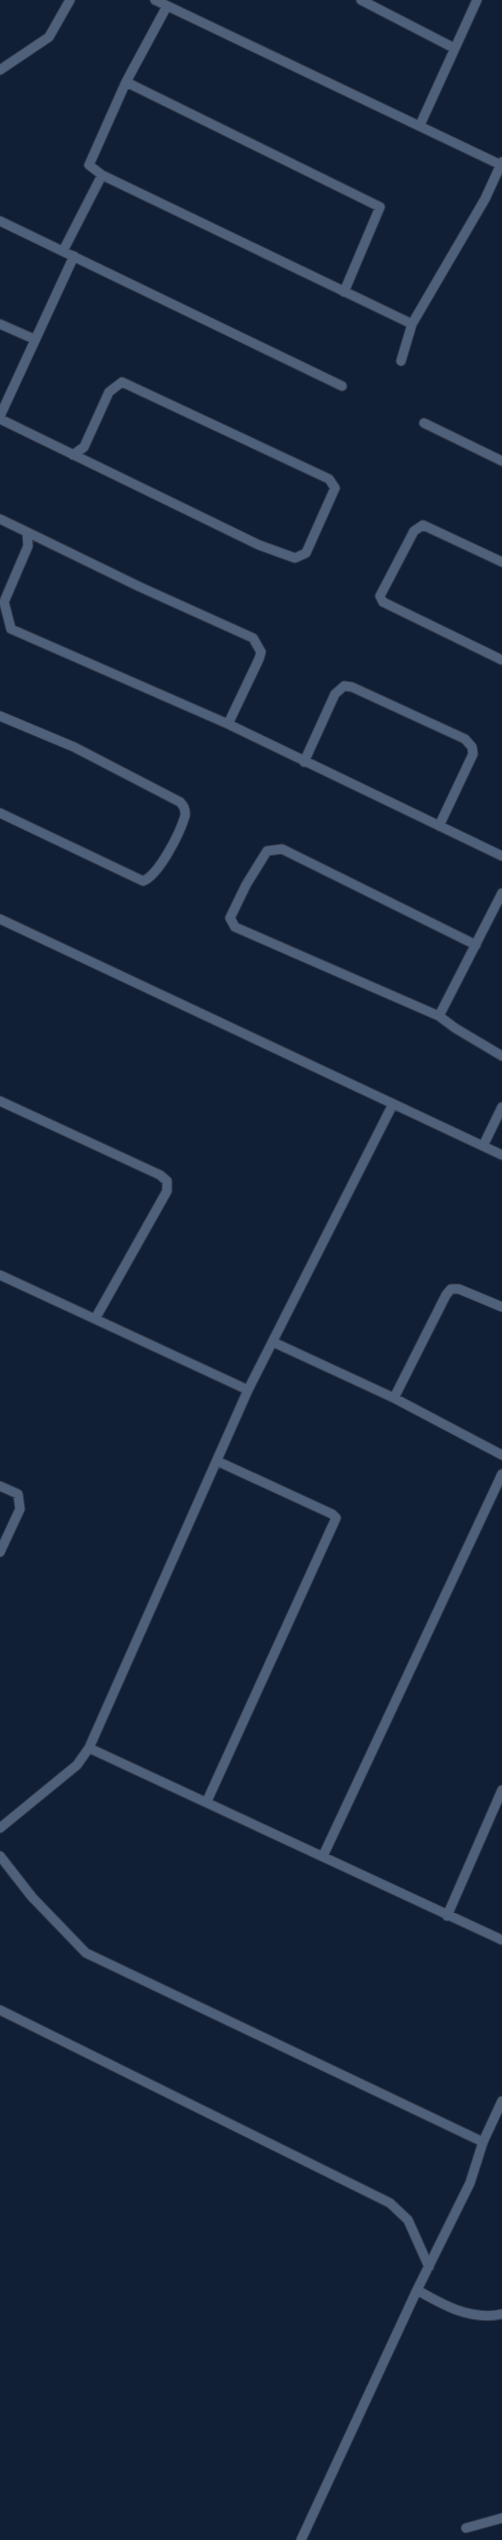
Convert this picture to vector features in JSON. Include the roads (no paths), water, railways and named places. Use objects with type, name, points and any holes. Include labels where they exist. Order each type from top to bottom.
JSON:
[{"type":"street","points":[[0,70],[49,37],[70,0]]},
{"type":"street","points":[[155,0],[501,164],[485,198],[412,324],[401,361]]},
{"type":"street","points":[[360,0],[454,48]]},
{"type":"street","points":[[420,125],[477,0]]},
{"type":"street","points":[[167,6],[126,82],[89,165],[102,175],[412,324]]},
{"type":"street","points":[[126,82],[380,207],[344,292]]},
{"type":"street","points":[[63,251],[102,175]]},
{"type":"street","points":[[0,221],[342,386]]},
{"type":"street","points":[[74,256],[34,339],[0,418],[74,455],[259,545],[295,558],[306,553],[335,488],[329,479],[122,382],[109,392],[84,447],[74,455]]},
{"type":"street","points":[[0,324],[34,339]]},
{"type":"street","points":[[424,422],[502,461]]},
{"type":"street","points":[[0,519],[140,587],[253,638],[261,652],[259,659],[228,724]]},
{"type":"street","points":[[502,562],[423,525],[414,530],[380,596],[383,602],[502,660]]},
{"type":"street","points":[[27,532],[28,546],[4,602],[11,629],[228,724],[502,856]]},
{"type":"street","points":[[304,762],[335,694],[344,686],[352,687],[465,739],[472,747],[473,754],[439,826]]},
{"type":"street","points":[[0,716],[74,747],[180,802],[184,807],[185,815],[169,851],[154,875],[144,881],[0,813]]},
{"type":"street","points":[[476,945],[282,849],[267,851],[246,885],[230,918],[235,927],[439,1016],[455,1028],[502,1056]]},
{"type":"street","points":[[439,1016],[502,893]]},
{"type":"street","points":[[0,919],[502,1155]]},
{"type":"street","points":[[0,1100],[160,1175],[167,1181],[168,1191],[95,1319]]},
{"type":"street","points":[[0,1828],[77,1766],[89,1748],[248,1390],[393,1104]]},
{"type":"street","points":[[483,1146],[502,1107]]},
{"type":"street","points":[[0,1275],[248,1390]]},
{"type":"street","points":[[394,1398],[446,1294],[451,1289],[459,1289],[502,1308]]},
{"type":"street","points":[[273,1342],[394,1398],[502,1455]]},
{"type":"street","points":[[207,1801],[336,1518],[332,1514],[217,1460]]},
{"type":"street","points":[[324,1856],[502,1474]]},
{"type":"street","points":[[0,1486],[18,1494],[20,1509],[0,1552]]},
{"type":"street","points":[[89,1748],[207,1801],[447,1916],[502,1940]]},
{"type":"street","points":[[447,1916],[502,1790]]},
{"type":"street","points":[[0,1856],[32,1897],[86,1954],[483,2142]]},
{"type":"street","points":[[0,2010],[390,2203],[408,2220],[429,2267]]},
{"type":"street","points":[[301,2540],[417,2290],[470,2183],[483,2142],[502,2101]]},
{"type":"street","points":[[417,2290],[444,2306],[467,2314],[502,2314]]},
{"type":"street","points":[[466,2528],[502,2518]]}]
